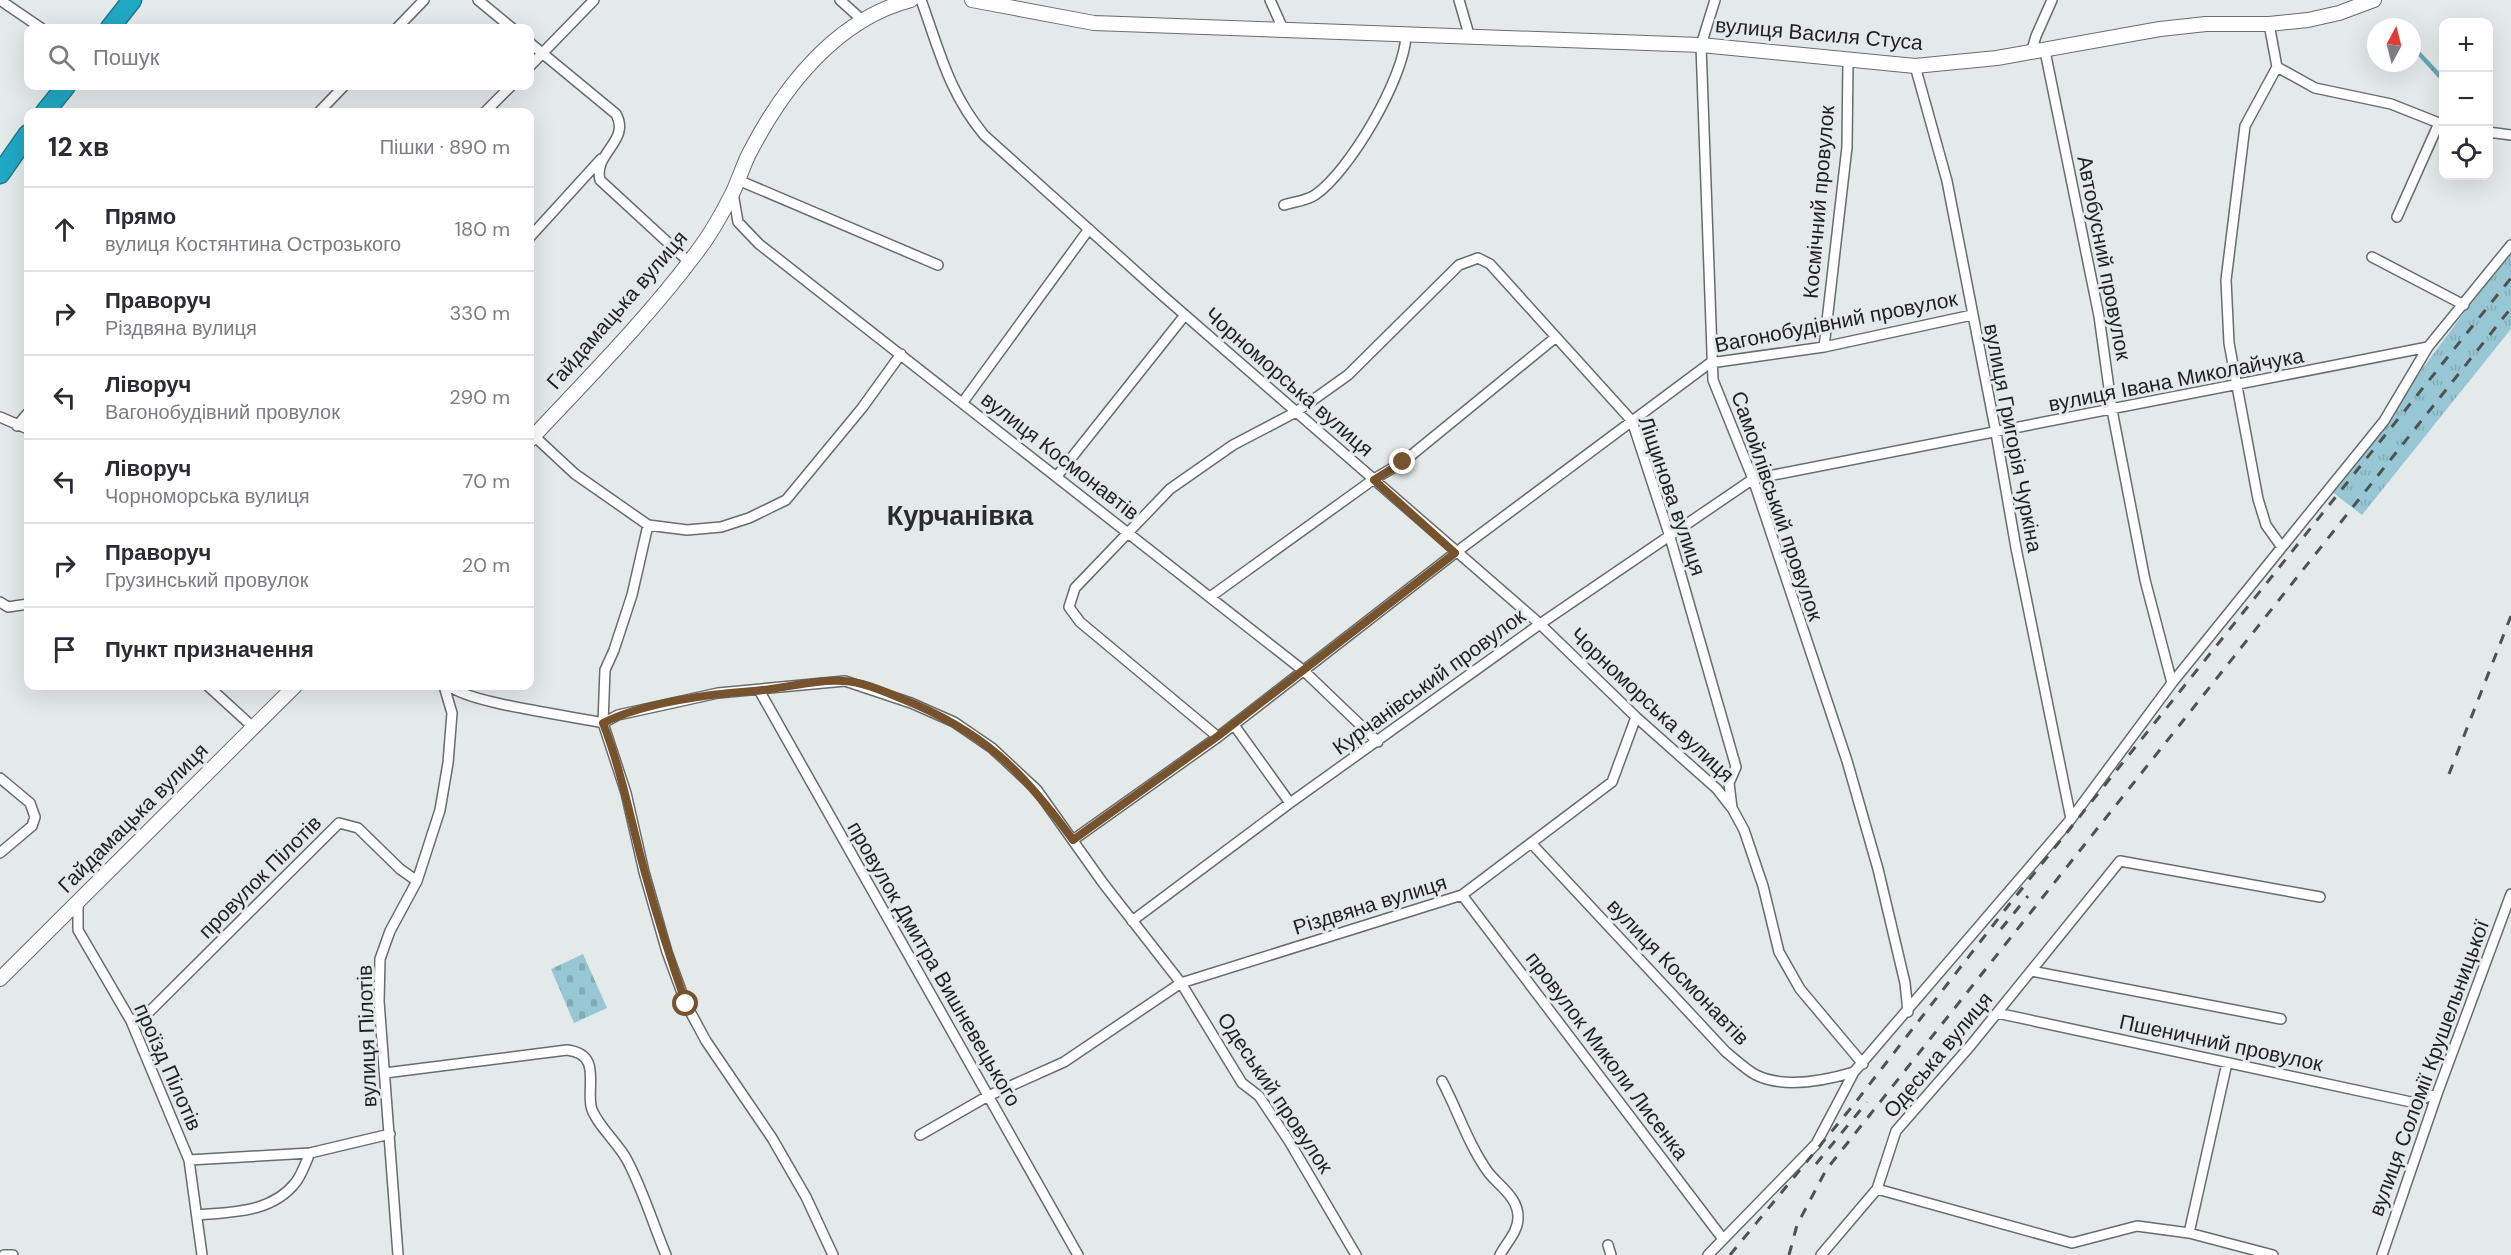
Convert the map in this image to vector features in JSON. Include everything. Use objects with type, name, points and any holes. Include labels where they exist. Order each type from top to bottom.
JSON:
[{"type":"highway","points":[[113,24],[132,0]]},
{"type":"highway","points":[[48,108],[63,90]]},
{"type":"highway","points":[[3,162],[24,138]]},
{"type":"main road","name":"Гайдамацька вулиця","points":[[534,434],[643,319],[690,262],[735,187],[748,154],[780,100],[829,46],[861,19],[879,10],[911,0]]},
{"type":"main road","name":"вулиця Василя Стуса","points":[[972,0],[1094,23],[1701,45],[1915,66],[2038,52],[2160,29],[2206,24],[2269,24],[2339,13],[2374,0]]},
{"type":"main road","name":"Гайдамацька вулиця","points":[[0,979],[291,690]]},
{"type":"street","points":[[0,0],[35,24]]},
{"type":"street","points":[[401,24],[424,0]]},
{"type":"street","points":[[478,0],[507,24]]},
{"type":"street","points":[[534,62],[594,0]]},
{"type":"street","points":[[840,0],[861,19]]},
{"type":"street","name":"Чорноморська вулиця","points":[[921,0],[943,69],[964,111],[984,135],[1455,553],[1540,624],[1636,717],[1717,789],[1732,808]]},
{"type":"street","points":[[1270,0],[1284,31]]},
{"type":"street","points":[[1459,0],[1470,38]]},
{"type":"street","name":"Самойлівський провулок","points":[[1714,0],[1701,45],[1710,363],[1713,380],[1753,479],[1847,761],[1878,868],[1905,983],[1908,1012]]},
{"type":"street","points":[[2038,52],[2052,0]]},
{"type":"street","points":[[2269,24],[2277,67],[2245,126],[2226,280],[2229,343],[2258,499],[2266,525],[2281,546]]},
{"type":"street","points":[[1284,205],[1313,197],[1328,184],[1350,158],[1377,116],[1405,52],[1406,36]]},
{"type":"street","points":[[534,46],[608,105],[620,121],[617,140],[534,233]]},
{"type":"street","name":"Автобусний провулок","points":[[2038,52],[2099,316],[2112,410],[2145,580],[2172,683]]},
{"type":"street","name":"Космічний провулок","points":[[1824,347],[1847,147],[1848,61]]},
{"type":"street","name":"вулиця Григорія Чуркіна","points":[[1915,66],[1947,181],[2016,548],[2071,819]]},
{"type":"street","points":[[2277,67],[2315,88],[2391,104],[2439,123]]},
{"type":"street","points":[[323,108],[340,90]]},
{"type":"street","points":[[489,108],[507,90]]},
{"type":"street","points":[[2397,217],[2440,126]]},
{"type":"street","points":[[2493,133],[2511,135]]},
{"type":"street","points":[[603,158],[598,173],[607,189],[690,262]]},
{"type":"street","points":[[735,187],[938,265]]},
{"type":"street","name":"вулиця Космонавтів","points":[[735,187],[738,222],[759,244],[1304,671],[1378,742]]},
{"type":"street","points":[[963,402],[1089,229]]},
{"type":"street","points":[[1708,1255],[1816,1144],[1854,1072],[1908,1012],[2071,819],[2172,683],[2384,421],[2428,347],[2511,245]]},
{"type":"street","points":[[2372,257],[2464,305]]},
{"type":"street","name":"Ліщинова вулиця","points":[[1218,736],[1080,622],[1069,607],[1075,588],[1127,531],[1170,489],[1233,445],[1296,412],[1348,375],[1459,265],[1478,258],[1490,264],[1632,421],[1670,537],[1736,767],[1729,783],[1732,808],[1754,856],[1768,903],[1776,945],[1788,972],[1831,1028],[1863,1064]]},
{"type":"street","points":[[1057,476],[1185,315]]},
{"type":"street","name":"Вагонобудівний провулок","points":[[1073,840],[1234,725],[1455,553],[1710,363],[1824,347],[1972,315]]},
{"type":"street","points":[[1210,597],[1374,480],[1403,462],[1556,337]]},
{"type":"street","name":"вулиця Івана Миколайчука","points":[[1753,479],[2428,347]]},
{"type":"street","name":"Гайдамацька вулиця","points":[[534,440],[575,474],[648,525],[687,530],[722,527],[749,519],[786,500],[862,408],[900,354]]},
{"type":"street","points":[[0,417],[24,428]]},
{"type":"street","points":[[16,426],[24,417]]},
{"type":"street","name":"Курчанівський провулок","points":[[1132,921],[1290,803],[1540,624],[1753,479]]},
{"type":"street","points":[[648,525],[632,595],[605,670],[603,723],[626,792],[644,872],[686,1004],[706,1041],[772,1138],[806,1197],[833,1255]]},
{"type":"street","points":[[0,602],[8,607],[24,605]]},
{"type":"street","points":[[455,690],[458,693],[603,723],[618,715],[718,693],[804,683],[845,681],[879,690],[954,722],[992,748],[1037,790],[1132,921],[1181,983]]},
{"type":"street","points":[[212,690],[254,728]]},
{"type":"street","name":"вулиця Пілотів","points":[[398,1255],[379,1001],[380,959],[390,931],[417,880],[440,810],[448,763],[452,713],[445,690]]},
{"type":"street","name":"провулок Дмитра Вишневецького","points":[[759,690],[1078,1255]]},
{"type":"street","name":"Різдвяна вулиця","points":[[921,1135],[988,1096],[1064,1062],[1181,983],[1462,895],[1612,782],[1636,717]]},
{"type":"street","points":[[1234,725],[1290,803]]},
{"type":"street","points":[[0,778],[34,810],[35,817],[32,826],[0,853]]},
{"type":"street","name":"провулок Пілотів","points":[[131,1021],[150,1011],[339,823],[358,828],[400,869],[417,880]]},
{"type":"street","name":"вулиця Космонавтів","points":[[1532,844],[1726,1052],[1756,1075],[1785,1082],[1809,1082],[1854,1072]]},
{"type":"street","name":"Одеська вулиця","points":[[1821,1255],[1877,1189],[1896,1131],[2120,861],[2320,897]]},
{"type":"street","name":"вулиця Соломії Крушельницької","points":[[2382,1255],[2437,1094],[2511,894]]},
{"type":"street","name":"провулок Миколи Лисенка","points":[[1462,895],[1723,1239]]},
{"type":"street","name":"проїзд Пілотів","points":[[78,903],[78,930],[131,1021],[189,1160],[202,1255]]},
{"type":"street","points":[[2031,971],[2281,1019]]},
{"type":"street","name":"Одеський провулок","points":[[1181,983],[1242,1083],[1259,1096],[1289,1141],[1356,1255]]},
{"type":"street","name":"Пшеничний провулок","points":[[1996,1013],[2411,1102],[2437,1094]]},
{"type":"street","points":[[385,1073],[567,1050],[578,1051],[585,1056],[590,1070],[591,1108],[627,1159],[666,1255]]},
{"type":"street","points":[[2189,1233],[2227,1063]]},
{"type":"street","points":[[1442,1081],[1460,1114],[1469,1143],[1489,1172],[1516,1204],[1518,1219],[1511,1238],[1500,1255]]},
{"type":"street","points":[[189,1160],[310,1153],[390,1134]]},
{"type":"street","points":[[197,1215],[240,1211],[275,1201],[296,1182],[310,1153]]},
{"type":"street","points":[[1877,1189],[2072,1243],[2137,1226],[2189,1233],[2273,1255]]},
{"type":"street","points":[[1608,1245],[1611,1255]]},
{"type":"street","points":[[4,1255],[13,1255]]},
{"type":"green space","points":[[2511,250],[2511,329],[2362,515],[2331,491]]},
{"type":"green space","points":[[583,954],[607,1008],[574,1023],[551,969]]},
{"type":"water","points":[[2421,53],[2439,72],[2439,79],[2421,59]]},
{"type":"railway","points":[[1730,1255],[1855,1103],[2008,906],[2511,278]]},
{"type":"railway","points":[[1789,1255],[1797,1225],[1826,1170],[2511,308]]},
{"type":"railway","points":[[2449,774],[2511,616]]},
{"type":"railway","points":[[2001,929],[2028,896]]},
{"type":"railway","points":[[1816,1164],[1867,1102]]},
{"type":"district","name":"Курчанівка","points":[[960,515]]},
{"type":"route","points":[[686,1004],[644,872],[626,792],[603,723],[618,715],[718,693],[804,683],[845,681],[879,690],[954,722],[992,748],[1037,790],[1073,840],[1218,736],[1455,553],[1374,480],[1403,462]]}]
